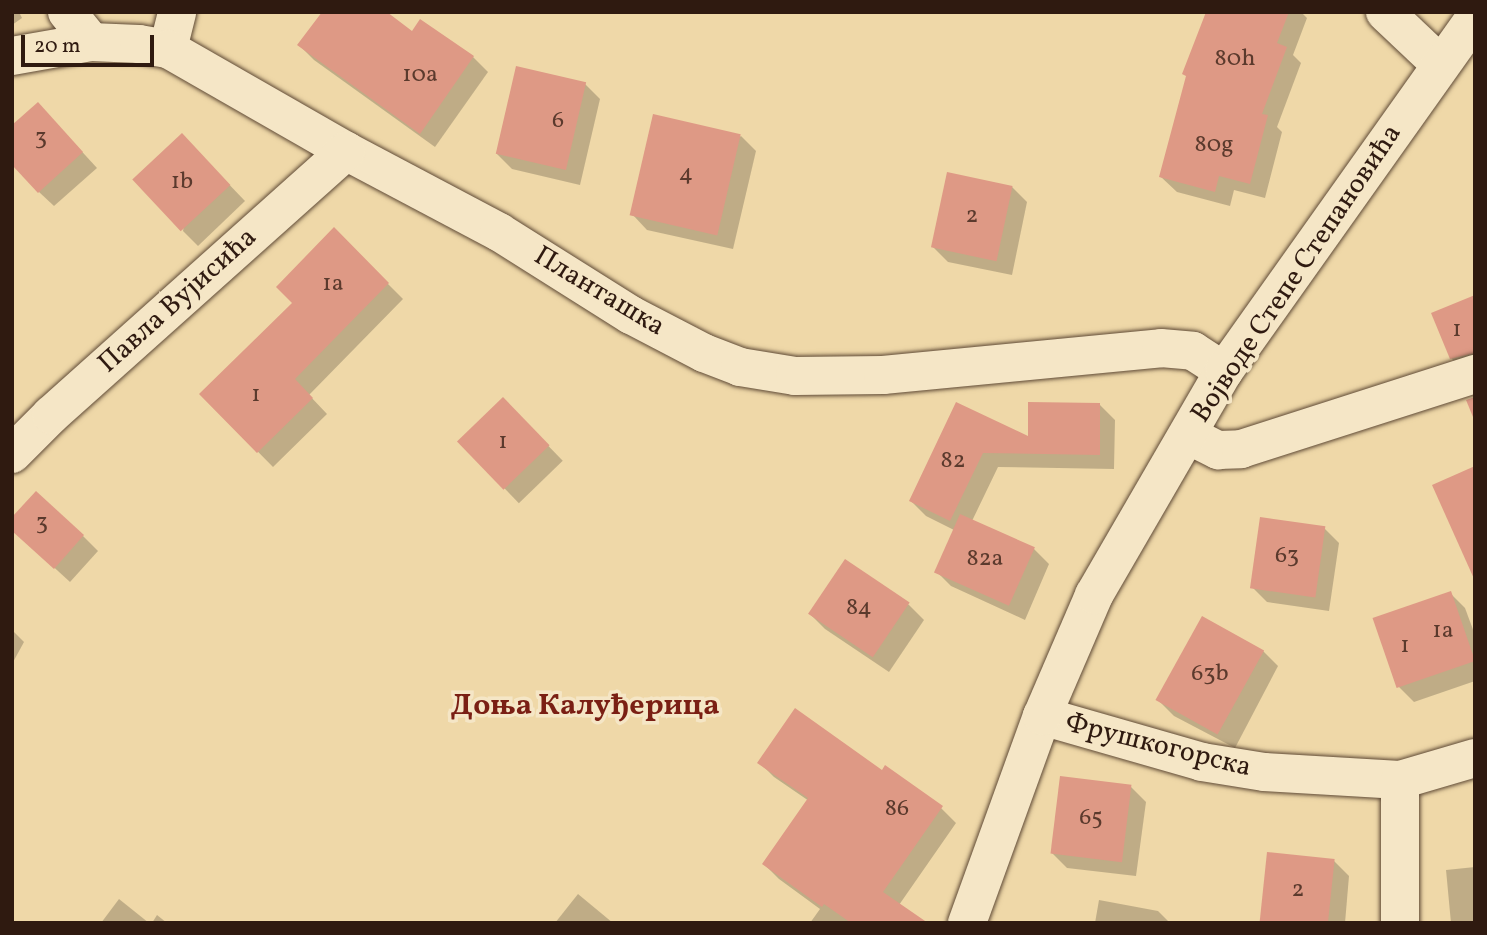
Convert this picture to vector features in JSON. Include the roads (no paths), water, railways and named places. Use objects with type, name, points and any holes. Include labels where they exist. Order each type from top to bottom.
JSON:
[{"type":"street","points":[[67,12],[91,42]]},
{"type":"street","points":[[168,49],[177,12]]},
{"type":"street","points":[[1385,12],[1440,64]]},
{"type":"street","name":"Војводе Степе Степановића","points":[[967,923],[1042,716],[1094,595],[1224,371],[1475,18]]},
{"type":"street","name":"Планташка","points":[[12,56],[91,42],[139,44],[168,49],[346,151],[499,232],[631,315],[704,353],[740,367],[795,376],[883,375],[1161,348],[1193,351],[1224,371]]},
{"type":"street","name":"Павла Вујисића","points":[[12,454],[51,415],[346,151]]},
{"type":"street","points":[[1188,435],[1218,450],[1241,449],[1475,374]]},
{"type":"street","name":"Фрушкогорска","points":[[1042,716],[1202,762],[1264,772],[1400,780],[1475,758]]},
{"type":"street","points":[[1400,780],[1400,923]]},
{"type":"district","name":"Доња Калуђерица","points":[[585,706]]}]
